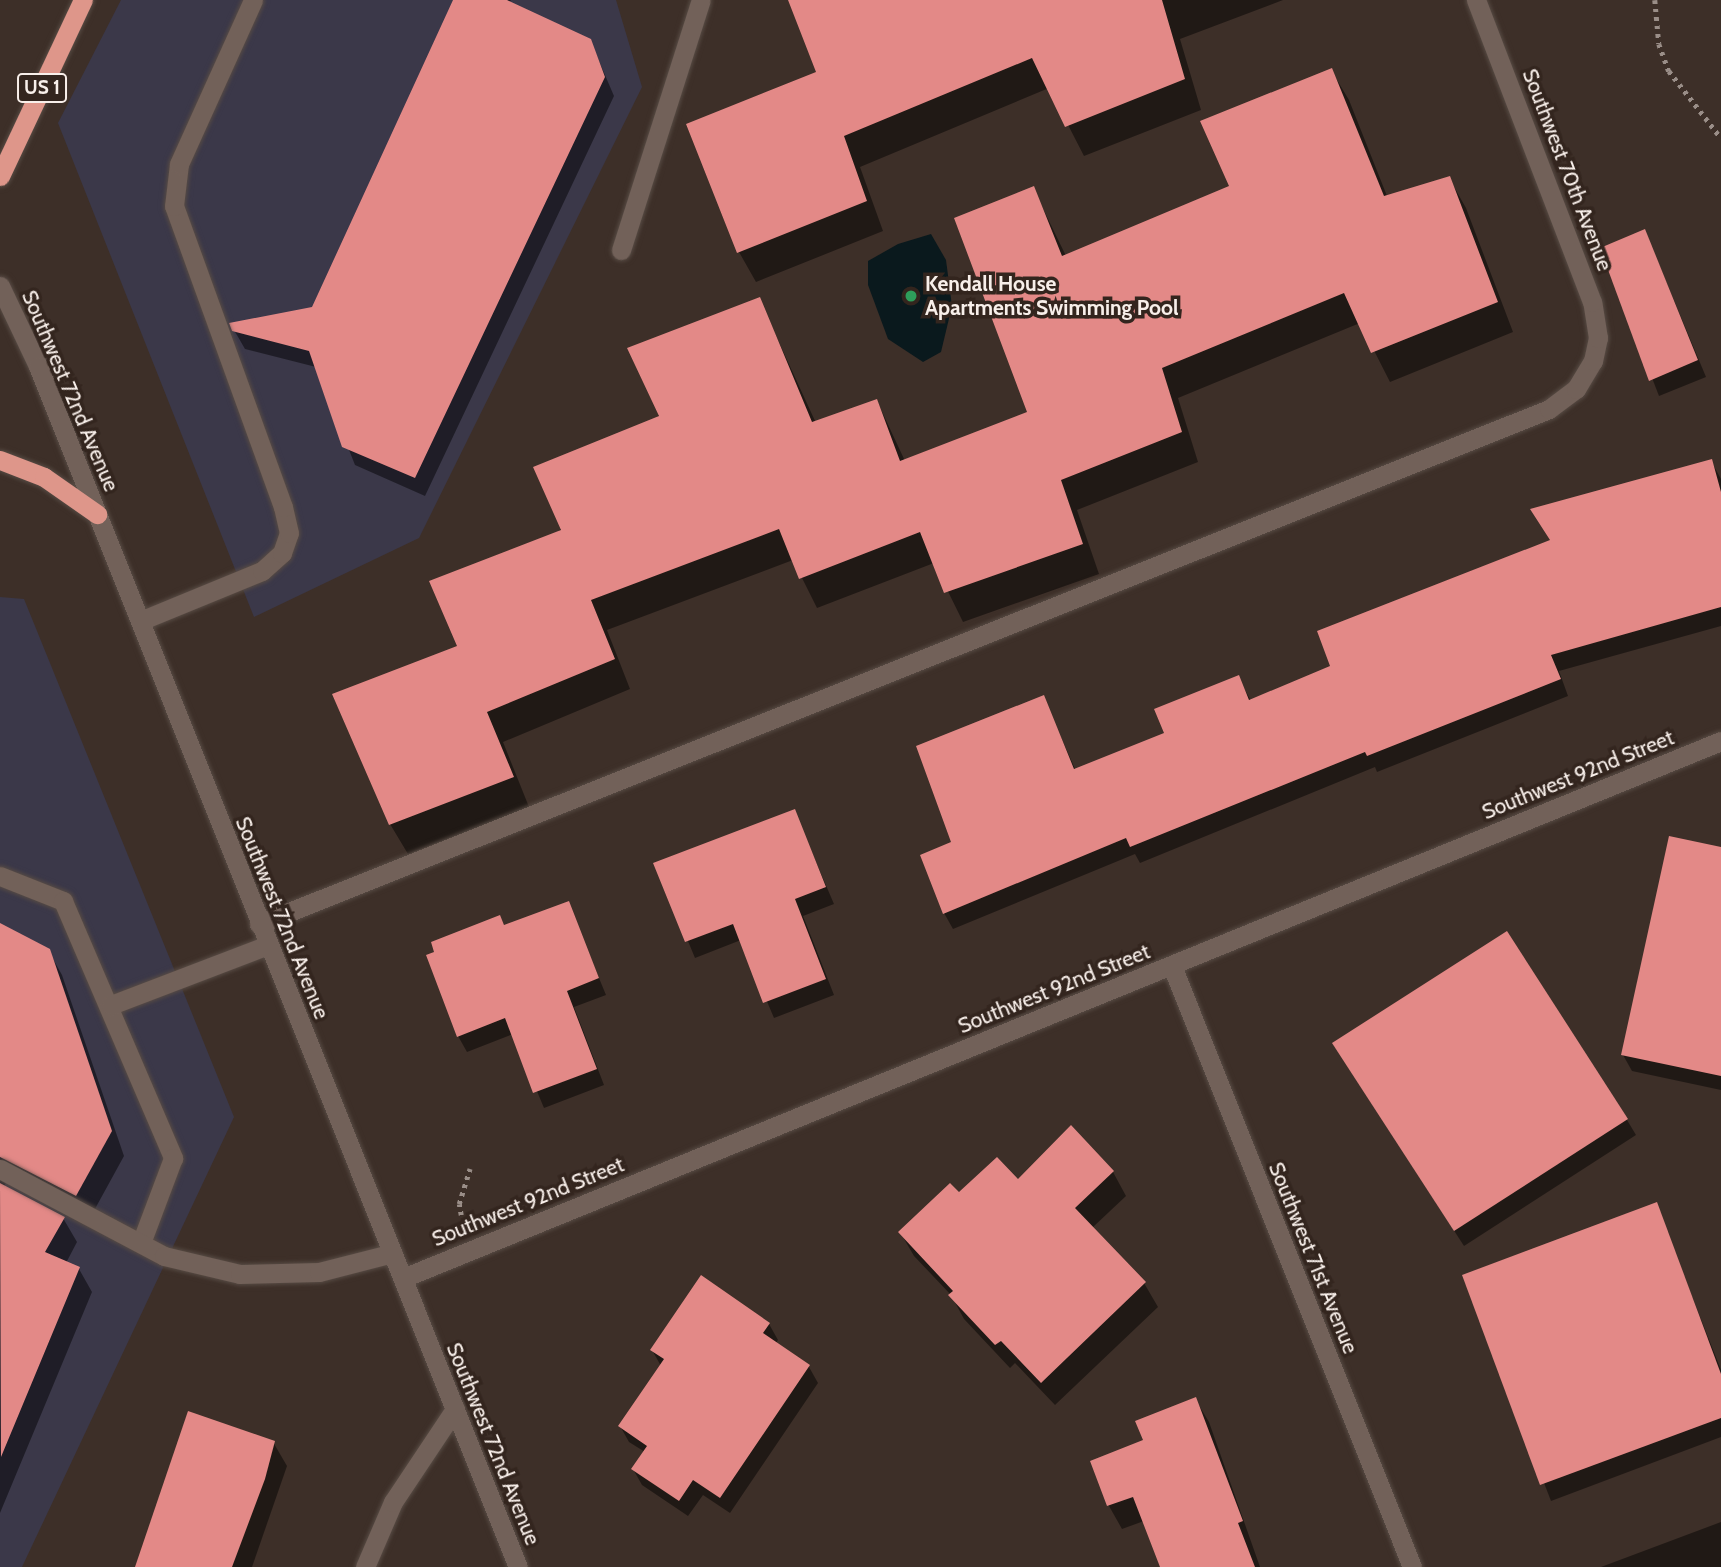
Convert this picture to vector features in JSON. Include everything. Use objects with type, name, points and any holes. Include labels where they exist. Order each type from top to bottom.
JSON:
[{"type":"highway","name":"US 1","points":[[0,176],[83,0]]},
{"type":"highway","points":[[0,460],[44,477],[97,514]]},
{"type":"street","points":[[140,621],[261,571],[282,553],[289,533],[283,507],[174,206],[179,163],[253,0]]},
{"type":"street","points":[[621,250],[701,0]]},
{"type":"street","name":"Southwest 70th Avenue","points":[[259,924],[1549,409],[1576,389],[1593,361],[1598,338],[1581,263],[1476,0]]},
{"type":"street","name":"Southwest 72nd Avenue","points":[[0,286],[38,366],[518,1567]]},
{"type":"street","name":"Southwest 92nd Street","points":[[403,1278],[1721,741]]},
{"type":"street","points":[[0,876],[63,901],[111,1005],[173,1158],[141,1243]]},
{"type":"street","points":[[111,1005],[268,945]]},
{"type":"street","name":"Southwest 71st Avenue","points":[[1172,966],[1412,1567]]},
{"type":"street","points":[[0,1169],[164,1256],[240,1274],[319,1272],[393,1253]]},
{"type":"street","points":[[365,1567],[393,1502],[455,1409]]},
{"type":"path","points":[[1655,0],[1659,44],[1669,71],[1721,138]]},
{"type":"path","points":[[459,1204],[470,1169]]},
{"type":"shaded area","points":[[121,0],[616,0],[642,87],[419,538],[254,617],[58,123]]},
{"type":"shaded area","name":"Kendall House Apartments Swimming Pool","points":[[931,234],[946,260],[952,306],[941,352],[923,362],[888,339],[868,285],[868,261],[898,244]]},
{"type":"shaded area","points":[[0,597],[24,599],[234,1117],[22,1567],[0,1567]]},
{"type":"building","points":[[453,0],[507,0],[591,39],[605,77],[415,478],[342,447],[309,351],[232,331],[229,323],[312,307]]},
{"type":"building","points":[[788,0],[1162,0],[1185,79],[1065,127],[1032,58],[844,136],[867,201],[737,253],[686,124],[816,72]]},
{"type":"building","points":[[1332,68],[1384,196],[1450,176],[1498,302],[1371,353],[1344,293],[1162,368],[1182,432],[1061,480],[1083,544],[944,593],[920,532],[799,579],[779,529],[591,600],[615,659],[487,712],[514,777],[389,825],[332,694],[457,646],[429,581],[561,530],[533,467],[659,416],[627,348],[760,297],[812,422],[877,399],[900,461],[1027,412],[954,218],[1034,186],[1062,256],[1229,186],[1200,121]]},
{"type":"building","points":[[1645,229],[1698,360],[1649,381],[1600,248]]},
{"type":"building","points":[[1712,459],[1721,492],[1721,607],[1551,655],[1561,679],[1367,756],[1365,752],[1130,847],[1126,838],[943,914],[920,855],[951,842],[916,746],[1044,695],[1074,769],[1164,733],[1154,709],[1239,675],[1249,700],[1330,666],[1317,631],[1550,540],[1530,509]]},
{"type":"building","points":[[795,809],[826,887],[795,899],[826,979],[763,1003],[733,924],[685,942],[653,863]]},
{"type":"building","points":[[1669,836],[1721,847],[1721,1076],[1621,1055]]},
{"type":"building","points":[[569,901],[599,978],[567,991],[597,1069],[533,1093],[505,1018],[457,1037],[426,955],[434,952],[431,942],[500,915],[504,925]]},
{"type":"building","points":[[0,923],[50,949],[112,1131],[76,1196],[0,1157]]},
{"type":"building","points":[[1507,931],[1628,1119],[1454,1231],[1332,1043]]},
{"type":"building","points":[[1071,1125],[1114,1171],[1075,1208],[1146,1282],[1041,1383],[1001,1341],[995,1345],[948,1295],[953,1291],[898,1232],[950,1183],[959,1192],[997,1157],[1018,1179]]},
{"type":"building","points":[[0,1183],[65,1217],[45,1252],[80,1267],[1,1457]]},
{"type":"building","points":[[1657,1202],[1721,1374],[1721,1418],[1540,1485],[1462,1275]]},
{"type":"building","points":[[701,1275],[770,1323],[763,1333],[810,1365],[720,1498],[693,1480],[679,1501],[631,1469],[647,1446],[618,1426],[664,1359],[650,1350]]},
{"type":"building","points":[[1196,1397],[1243,1521],[1238,1523],[1255,1567],[1160,1567],[1133,1497],[1107,1506],[1090,1461],[1143,1440],[1135,1421]]},
{"type":"building","points":[[188,1411],[275,1441],[265,1479],[232,1567],[135,1567]]},
{"type":"place","name":"Kendall House Apartments Swimming Pool","points":[[911,296]]}]
